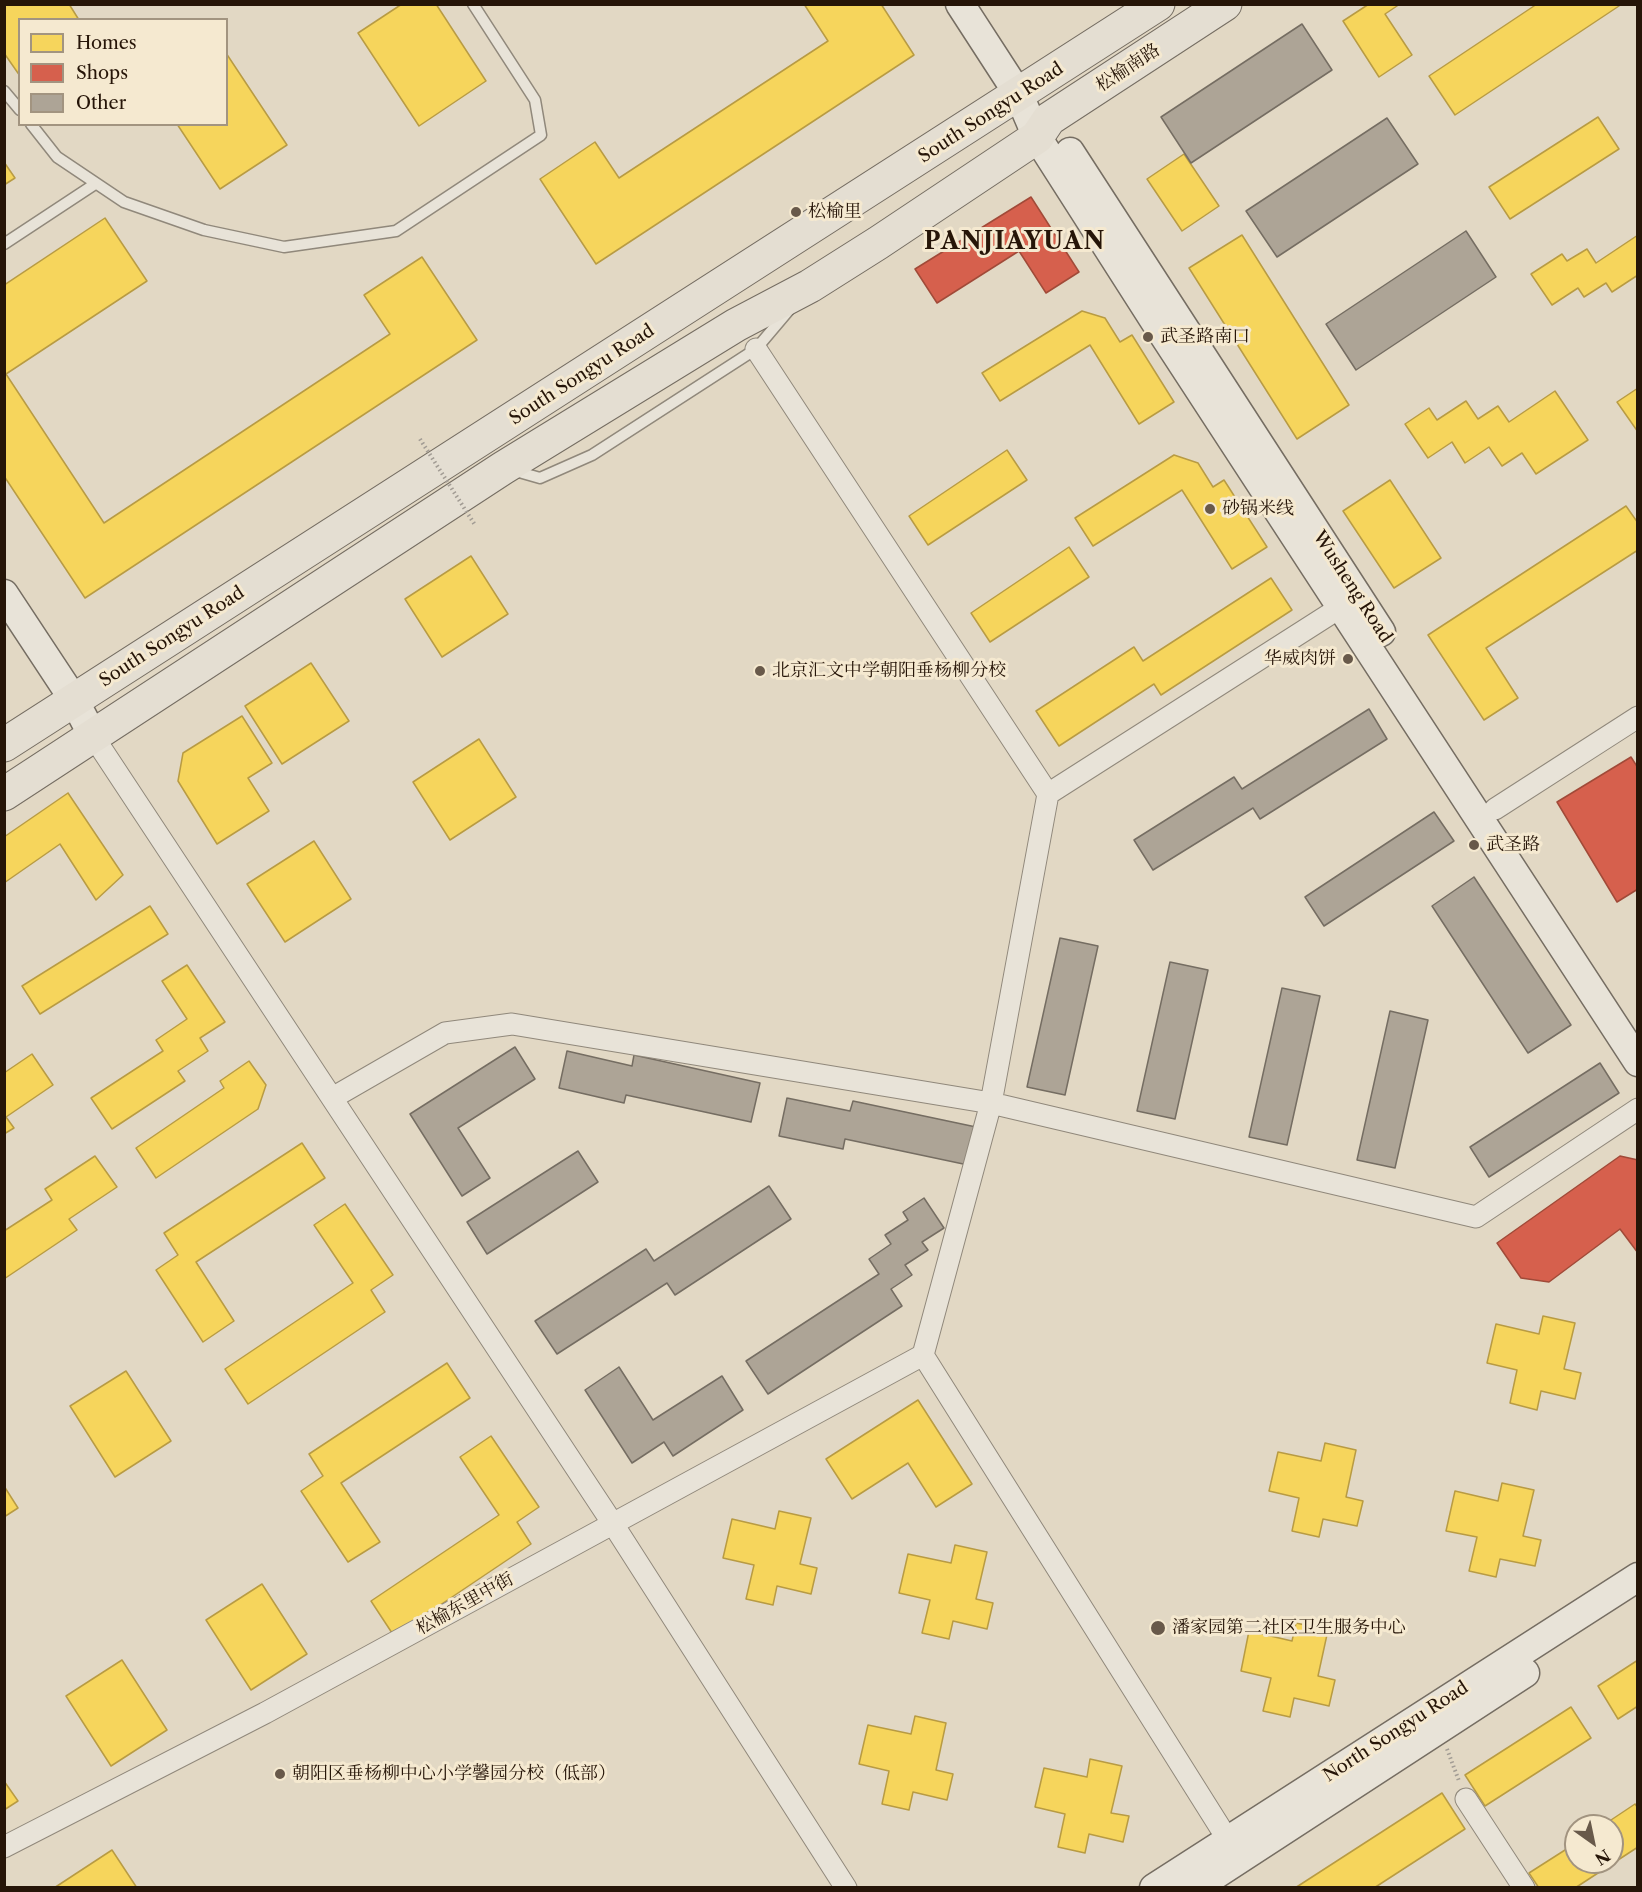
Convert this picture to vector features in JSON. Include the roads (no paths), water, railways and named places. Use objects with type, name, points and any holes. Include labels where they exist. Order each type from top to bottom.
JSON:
[{"type":"main road","name":"South Songyu Road","points":[[4,745],[1158,4]]},
{"type":"main road","name":"松榆南路","points":[[1043,128],[1226,4]]},
{"type":"main road","name":"South Songyu Road","points":[[4,794],[503,468],[736,325],[810,286],[1043,128]]},
{"type":"street","points":[[960,4],[1043,128]]},
{"type":"street","name":"Wusheng Road","points":[[1043,128],[1341,607],[1638,1062]]},
{"type":"street","name":"Wusheng Road","points":[[1043,128],[1638,1026]]},
{"type":"street","points":[[756,349],[1048,794],[991,1103],[922,1355],[1228,1840]]},
{"type":"street","points":[[4,594],[74,700],[93,736],[334,1097],[613,1524],[846,1887]]},
{"type":"street","points":[[1048,794],[1341,607]]},
{"type":"street","points":[[1495,809],[1638,717]]},
{"type":"street","points":[[334,1097],[445,1033],[512,1024],[991,1103],[1476,1217],[1638,1109]]},
{"type":"street","name":"松榆东里中街","points":[[4,1846],[265,1713],[922,1355]]},
{"type":"street","name":"North Songyu Road","points":[[1154,1887],[1638,1577]]},
{"type":"street","name":"North Songyu Road","points":[[1195,1887],[1638,1600]]},
{"type":"street","points":[[1466,1799],[1524,1887]]},
{"type":"lane","points":[[33,126],[57,157],[124,202],[204,230],[284,247],[396,231],[541,135],[536,100],[474,4]]},
{"type":"lane","points":[[4,91],[18,108]]},
{"type":"lane","points":[[4,244],[95,184]]},
{"type":"lane","points":[[503,468],[540,478],[592,455],[756,349],[810,286]]},
{"type":"place","name":"松榆里","points":[[796,212]]},
{"type":"place","name":"武圣路南口","points":[[1148,337]]},
{"type":"place","name":"砂锅米线","points":[[1210,509]]},
{"type":"place","name":"华威肉饼","points":[[1348,659]]},
{"type":"place","name":"北京汇文中学朝阳垂杨柳分校","points":[[760,671]]},
{"type":"place","name":"武圣路","points":[[1474,845]]},
{"type":"place","name":"潘家园第二社区卫生服务中心","points":[[1158,1628]]},
{"type":"place","name":"朝阳区垂杨柳中心小学馨园分校（低部）","points":[[280,1774]]},
{"type":"district","name":"PANJIAYUAN","points":[[1015,242]]}]
